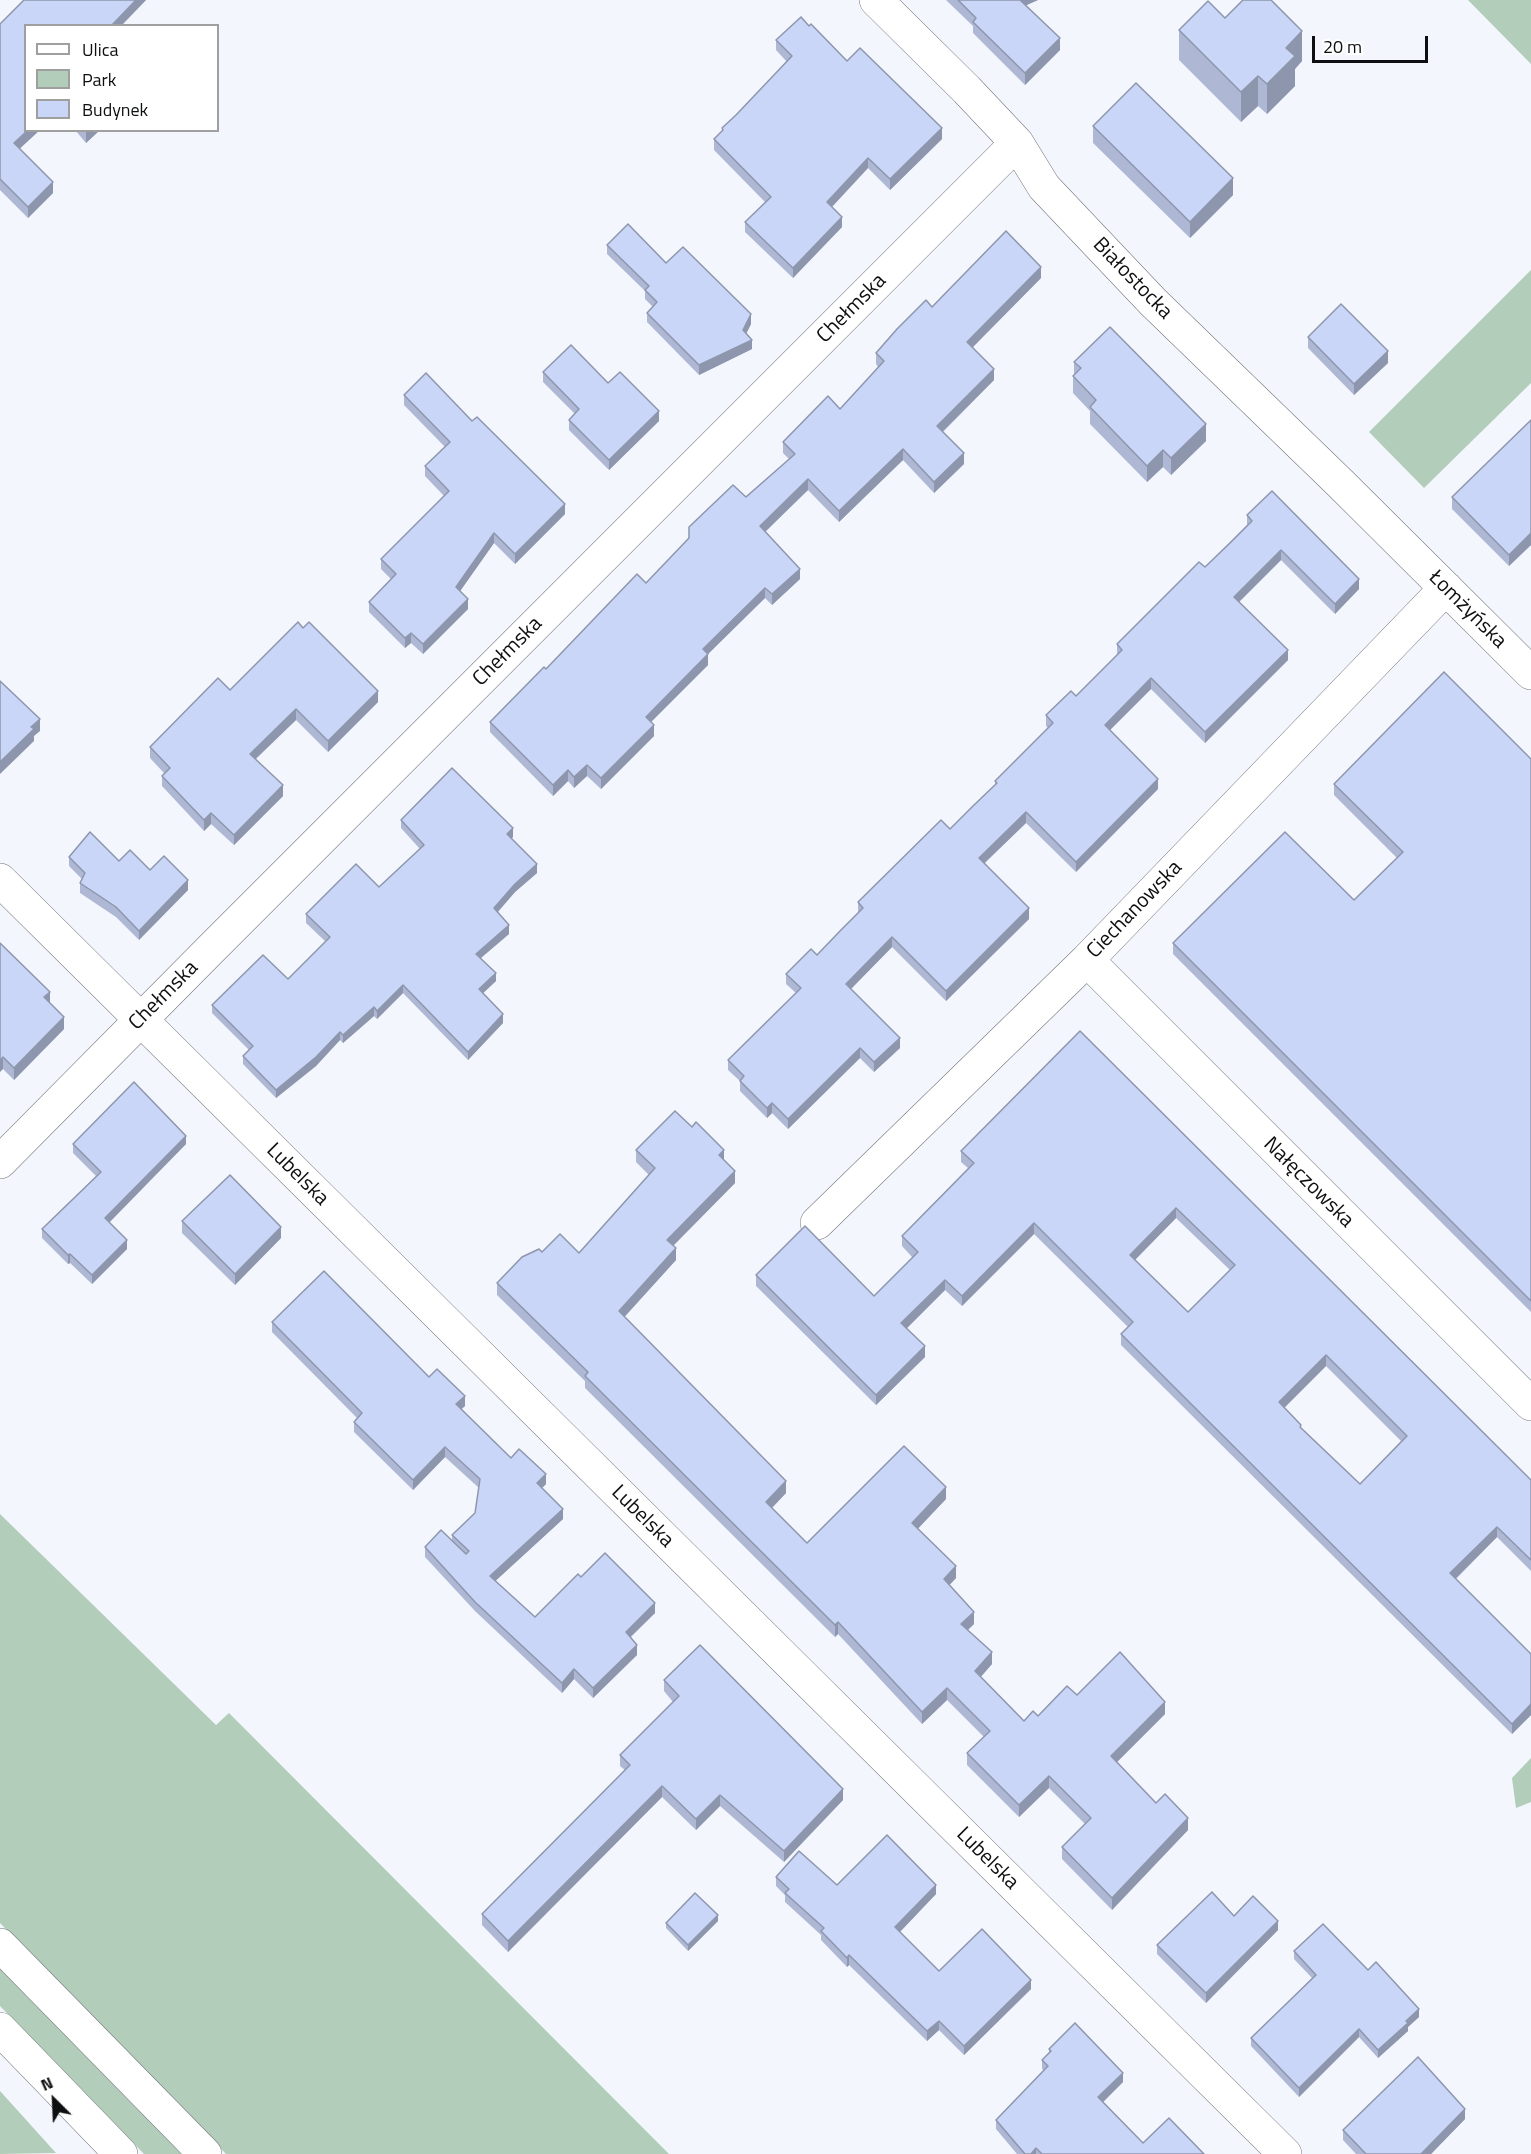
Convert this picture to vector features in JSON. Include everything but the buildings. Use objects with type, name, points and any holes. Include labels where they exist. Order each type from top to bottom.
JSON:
[{"type":"street","name":"Białostocka","points":[[876,0],[1017,143],[1044,187],[1153,302],[1403,546]]},
{"type":"street","name":"Chełmska","points":[[0,1162],[1017,143]]},
{"type":"street","name":"Łomżyńska","points":[[1403,546],[1531,673]]},
{"type":"street","name":"Ciechanowska","points":[[817,1222],[1086,960],[1446,588]]},
{"type":"street","name":"Lubelska","points":[[0,880],[1285,2154]]},
{"type":"street","name":"Nałęczowska","points":[[1086,960],[1531,1404]]},
{"type":"street","points":[[0,1945],[205,2154]]},
{"type":"street","points":[[0,2029],[121,2154]]},
{"type":"green space","points":[[1468,0],[1531,0],[1531,64]]},
{"type":"green space","points":[[1531,270],[1531,383],[1424,488],[1369,432]]},
{"type":"green space","points":[[0,1514],[216,1725],[229,1713],[669,2154],[226,2154],[0,1923]]},
{"type":"green space","points":[[1531,1758],[1531,1802],[1516,1808],[1512,1778]]},
{"type":"green space","points":[[0,1962],[187,2154],[144,2154],[0,2006]]},
{"type":"green space","points":[[0,2091],[56,2153],[0,2154]]}]
